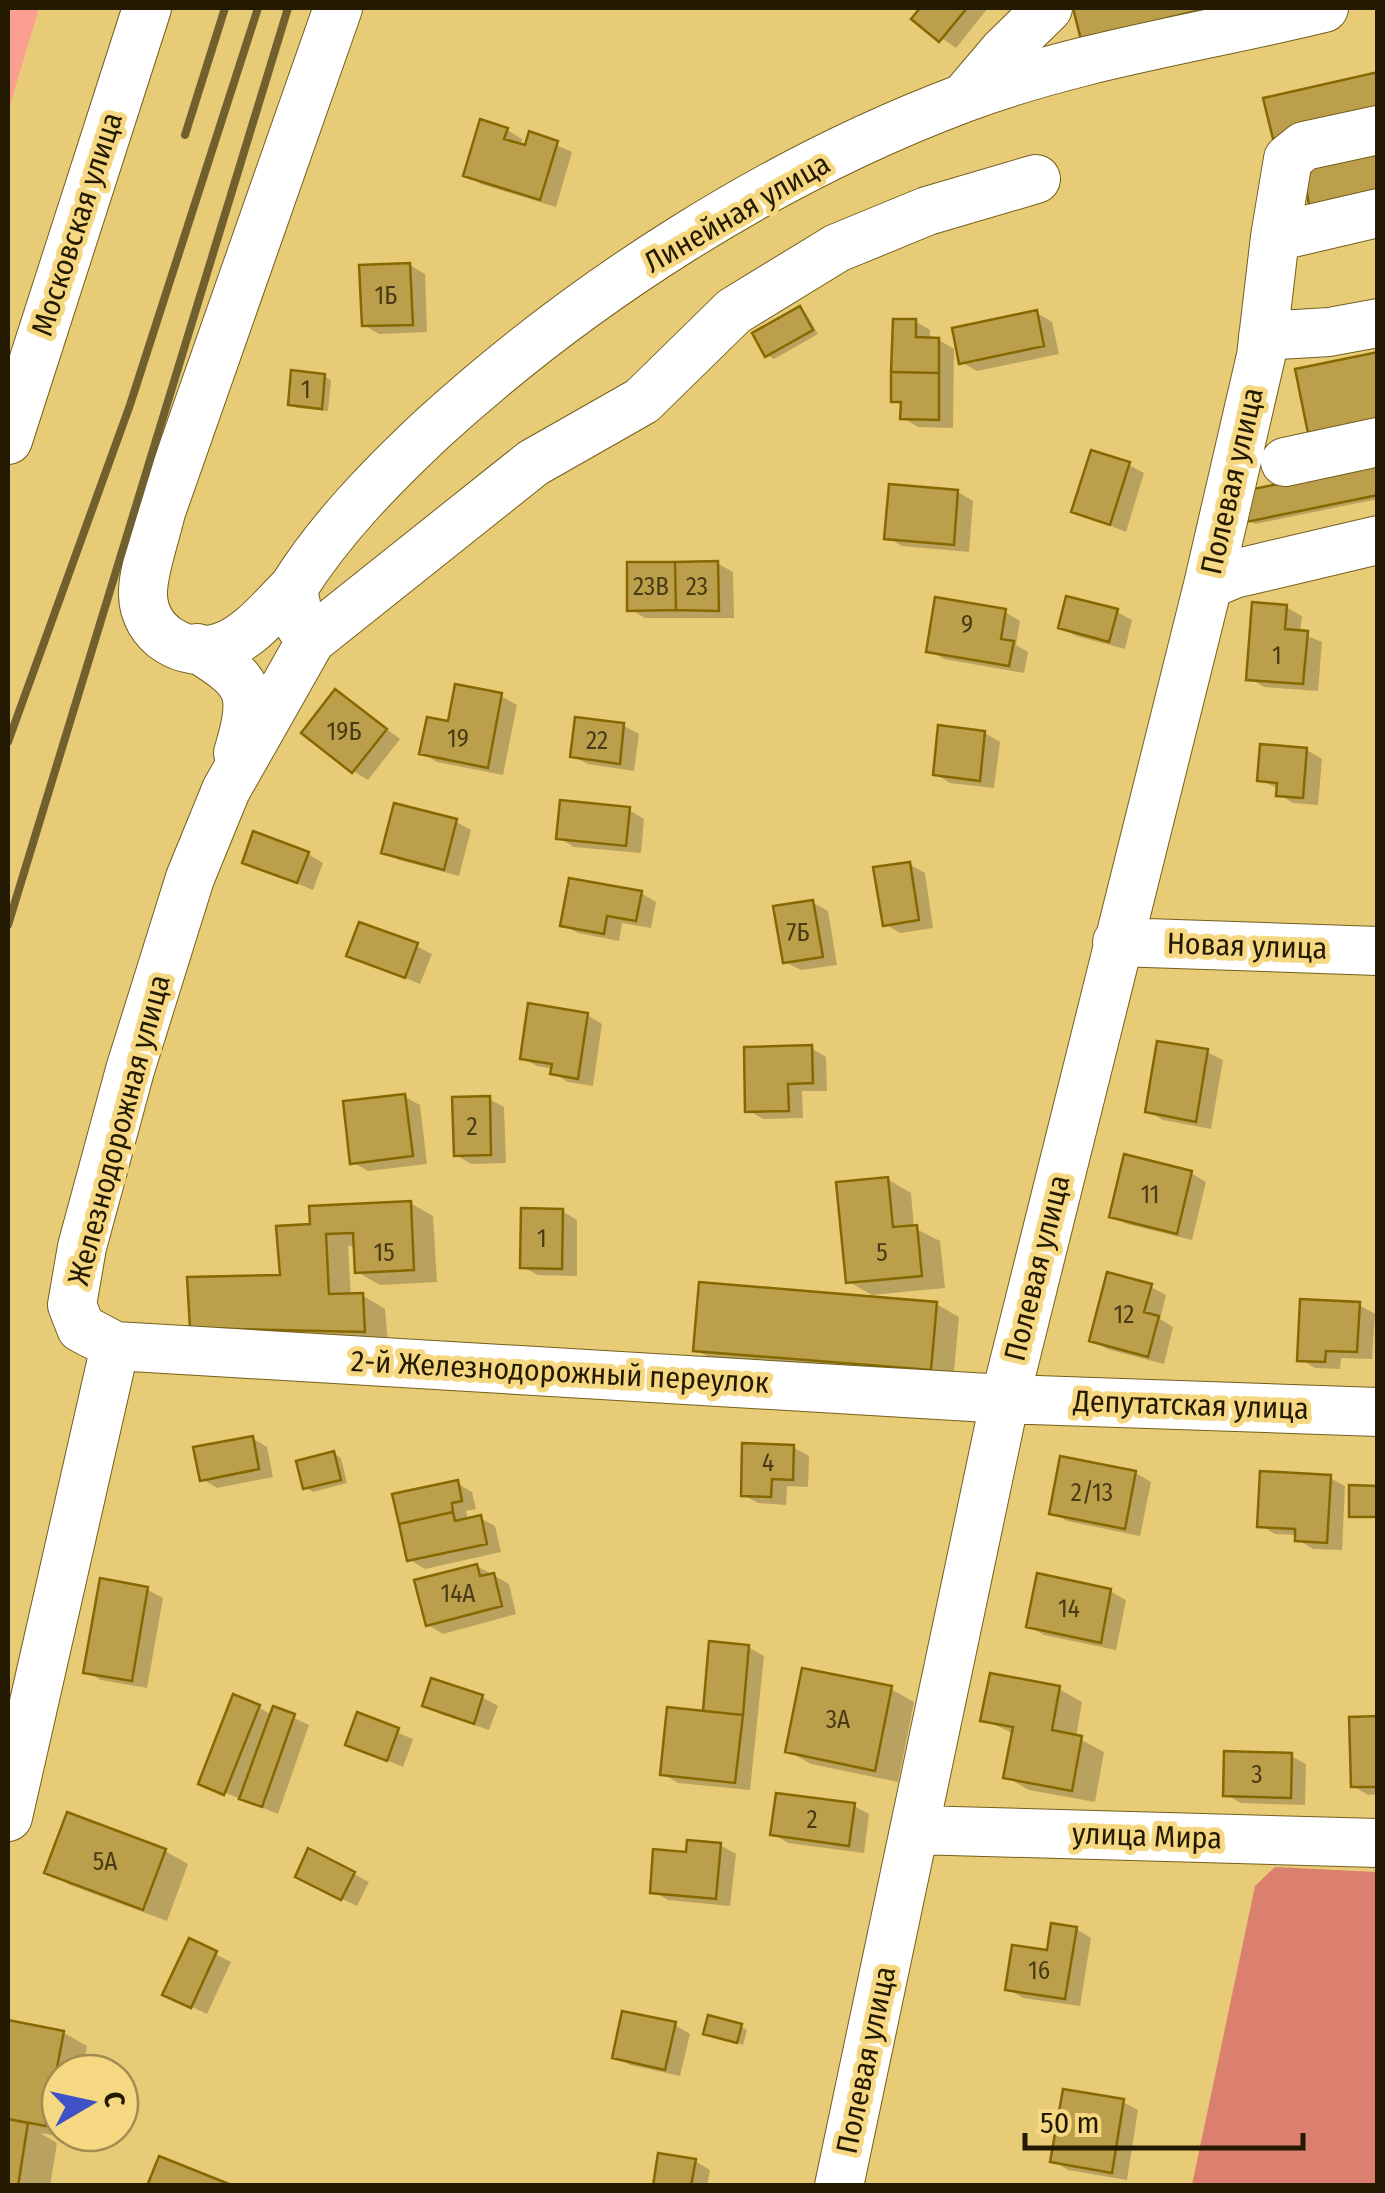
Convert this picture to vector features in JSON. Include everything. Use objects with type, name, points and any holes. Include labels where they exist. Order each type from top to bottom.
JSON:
[{"type":"street","name":"Московская улица","points":[[8,440],[147,8]]},
{"type":"street","points":[[338,8],[161,512],[142,594],[150,625],[165,638],[188,648],[220,648],[242,635],[301,618],[533,462],[642,401],[734,310],[836,248],[928,211],[1036,179]]},
{"type":"street","points":[[964,98],[1048,8]]},
{"type":"street","name":"Линейная улица","points":[[301,618],[320,546],[395,464],[494,372],[603,292],[749,199],[964,98],[1057,69],[1324,8]]},
{"type":"street","name":"Полевая улица","points":[[840,2186],[1005,1399],[1208,585],[1262,346],[1288,160],[1304,146],[1378,130]]},
{"type":"street","points":[[1275,237],[1378,212]]},
{"type":"street","points":[[1262,346],[1378,323]]},
{"type":"street","points":[[1284,462],[1378,442]]},
{"type":"street","points":[[1208,585],[1234,574],[1378,540]]},
{"type":"street","name":"Железнодорожная улица","points":[[115,1346],[80,1328],[72,1305],[82,1248],[130,1070],[190,878],[301,618]]},
{"type":"street","points":[[197,648],[235,672],[248,696],[249,718],[226,790]]},
{"type":"street","name":"Новая улица","points":[[1117,942],[1378,951]]},
{"type":"street","points":[[8,1817],[115,1346]]},
{"type":"street","name":"2-й Железнодорожный переулок","points":[[115,1346],[1005,1399]]},
{"type":"street","name":"Депутатская улица","points":[[1005,1399],[1378,1412]]},
{"type":"street","name":"улица Мира","points":[[916,1830],[1378,1844]]},
{"type":"shaded area","points":[[8,8],[39,8],[8,112]]},
{"type":"shaded area","points":[[1275,1867],[1377,1872],[1377,2185],[1192,2185],[1255,1886]]},
{"type":"building","points":[[920,8],[967,8],[939,42],[911,19]]},
{"type":"building","points":[[1073,8],[1208,8],[1081,40]]},
{"type":"building","points":[[1378,72],[1378,114],[1273,139],[1263,98]]},
{"type":"building","points":[[480,119],[508,128],[504,139],[525,145],[529,131],[558,141],[540,200],[463,176]]},
{"type":"building","points":[[1378,152],[1378,190],[1309,205],[1303,169]]},
{"type":"building","points":[[410,263],[413,325],[362,326],[359,265]]},
{"type":"building","points":[[800,306],[813,330],[765,357],[752,333]]},
{"type":"building","points":[[1037,310],[1044,346],[959,364],[952,328]]},
{"type":"building","points":[[893,319],[916,319],[916,337],[939,338],[939,373],[891,372]]},
{"type":"building","points":[[1378,352],[1378,424],[1309,438],[1295,369]]},
{"type":"building","points":[[291,370],[325,374],[322,409],[288,405]]},
{"type":"building","points":[[891,372],[939,373],[939,420],[900,419],[901,402],[891,402]]},
{"type":"building","points":[[1091,450],[1130,462],[1110,525],[1071,512]]},
{"type":"building","points":[[1378,464],[1378,495],[1246,522],[1253,489]]},
{"type":"building","points":[[889,484],[958,490],[954,545],[884,539]]},
{"type":"building","points":[[718,561],[719,611],[676,610],[675,562]]},
{"type":"building","points":[[627,562],[675,562],[676,610],[627,611]]},
{"type":"building","points":[[1066,596],[1118,609],[1109,642],[1058,628]]},
{"type":"building","points":[[935,597],[1006,609],[1001,639],[1014,641],[1009,666],[926,652]]},
{"type":"building","points":[[1252,602],[1287,605],[1285,629],[1308,631],[1303,684],[1246,680]]},
{"type":"building","points":[[455,684],[502,693],[488,768],[419,754],[427,717],[448,721]]},
{"type":"building","points":[[335,689],[387,729],[352,773],[301,733]]},
{"type":"building","points":[[575,717],[624,723],[620,764],[570,757]]},
{"type":"building","points":[[938,725],[985,731],[980,781],[933,775]]},
{"type":"building","points":[[1260,744],[1307,748],[1303,798],[1276,796],[1277,783],[1257,781]]},
{"type":"building","points":[[560,800],[630,807],[626,846],[556,839]]},
{"type":"building","points":[[394,803],[457,819],[444,870],[381,853]]},
{"type":"building","points":[[253,831],[309,852],[297,883],[242,863]]},
{"type":"building","points":[[910,862],[919,920],[883,926],[873,867]]},
{"type":"building","points":[[569,878],[642,891],[636,921],[607,916],[604,934],[560,926]]},
{"type":"building","points":[[813,900],[823,957],[783,963],[773,906]]},
{"type":"building","points":[[359,922],[418,943],[405,978],[346,956]]},
{"type":"building","points":[[528,1003],[588,1013],[578,1079],[550,1074],[552,1064],[520,1059]]},
{"type":"building","points":[[1157,1041],[1208,1049],[1196,1122],[1145,1112]]},
{"type":"building","points":[[812,1045],[813,1083],[788,1084],[789,1111],[745,1112],[744,1047]]},
{"type":"building","points":[[405,1094],[413,1156],[350,1164],[343,1101]]},
{"type":"building","points":[[490,1096],[491,1155],[454,1156],[452,1097]]},
{"type":"building","points":[[1124,1154],[1192,1171],[1177,1234],[1109,1217]]},
{"type":"building","points":[[888,1177],[893,1227],[917,1225],[922,1276],[846,1283],[836,1182]]},
{"type":"building","points":[[411,1201],[414,1270],[355,1273],[353,1233],[326,1234],[329,1294],[363,1293],[365,1332],[190,1328],[187,1277],[280,1275],[276,1226],[310,1224],[309,1206]]},
{"type":"building","points":[[521,1208],[563,1209],[562,1269],[520,1268]]},
{"type":"building","points":[[1107,1272],[1152,1284],[1144,1312],[1159,1316],[1148,1357],[1089,1341]]},
{"type":"building","points":[[699,1282],[937,1302],[931,1370],[693,1351]]},
{"type":"building","points":[[1300,1299],[1360,1302],[1357,1352],[1326,1351],[1325,1362],[1297,1361]]},
{"type":"building","points":[[253,1436],[259,1469],[200,1481],[193,1447]]},
{"type":"building","points":[[742,1443],[794,1445],[793,1480],[772,1479],[771,1497],[741,1496]]},
{"type":"building","points":[[334,1451],[341,1480],[303,1489],[296,1461]]},
{"type":"building","points":[[1060,1456],[1136,1471],[1125,1529],[1049,1514]]},
{"type":"building","points":[[1260,1471],[1331,1475],[1327,1543],[1295,1541],[1295,1529],[1257,1527]]},
{"type":"building","points":[[458,1480],[462,1501],[452,1503],[453,1512],[399,1524],[392,1494]]},
{"type":"building","points":[[1349,1485],[1378,1486],[1378,1517],[1349,1517]]},
{"type":"building","points":[[453,1512],[455,1521],[481,1515],[487,1544],[407,1561],[399,1524]]},
{"type":"building","points":[[477,1564],[480,1576],[494,1573],[502,1606],[426,1626],[414,1580]]},
{"type":"building","points":[[1037,1573],[1111,1589],[1101,1643],[1026,1627]]},
{"type":"building","points":[[100,1578],[148,1587],[132,1681],[83,1673]]},
{"type":"building","points":[[709,1641],[749,1645],[743,1715],[703,1711]]},
{"type":"building","points":[[802,1668],[892,1686],[875,1771],[785,1752]]},
{"type":"building","points":[[990,1673],[1060,1686],[1052,1730],[1082,1736],[1072,1791],[1003,1778],[1013,1727],[980,1721]]},
{"type":"building","points":[[431,1678],[483,1695],[474,1724],[422,1706]]},
{"type":"building","points":[[233,1694],[260,1705],[224,1795],[198,1784]]},
{"type":"building","points":[[273,1706],[295,1714],[262,1807],[239,1799]]},
{"type":"building","points":[[667,1707],[743,1715],[735,1783],[660,1775]]},
{"type":"building","points":[[357,1712],[399,1728],[387,1761],[345,1745]]},
{"type":"building","points":[[1378,1716],[1378,1787],[1351,1787],[1349,1717]]},
{"type":"building","points":[[1224,1751],[1292,1753],[1291,1798],[1223,1796]]},
{"type":"building","points":[[776,1793],[855,1803],[849,1846],[770,1835]]},
{"type":"building","points":[[67,1812],[166,1849],[143,1910],[44,1873]]},
{"type":"building","points":[[687,1840],[721,1843],[716,1899],[650,1893],[653,1849],[686,1852]]},
{"type":"building","points":[[308,1848],[355,1872],[341,1900],[295,1877]]},
{"type":"building","points":[[1051,1923],[1077,1927],[1065,1999],[1005,1990],[1012,1945],[1047,1950]]},
{"type":"building","points":[[189,1938],[217,1951],[191,2008],[162,1995]]},
{"type":"building","points":[[622,2011],[676,2022],[665,2070],[612,2058]]},
{"type":"building","points":[[708,2015],[742,2024],[737,2043],[703,2034]]},
{"type":"building","points":[[8,2020],[64,2031],[60,2053],[40,2053],[40,2125],[8,2119]]},
{"type":"building","points":[[1063,2089],[1124,2099],[1112,2173],[1050,2162]]},
{"type":"building","points":[[8,2119],[28,2123],[18,2186],[8,2186]]},
{"type":"building","points":[[658,2153],[696,2159],[691,2186],[653,2186]]},
{"type":"building","points":[[159,2156],[234,2186],[147,2186]]},
{"type":"railway","points":[[185,135],[225,8]]},
{"type":"railway","points":[[8,742],[130,405],[258,8]]},
{"type":"railway","points":[[8,925],[288,8]]}]
